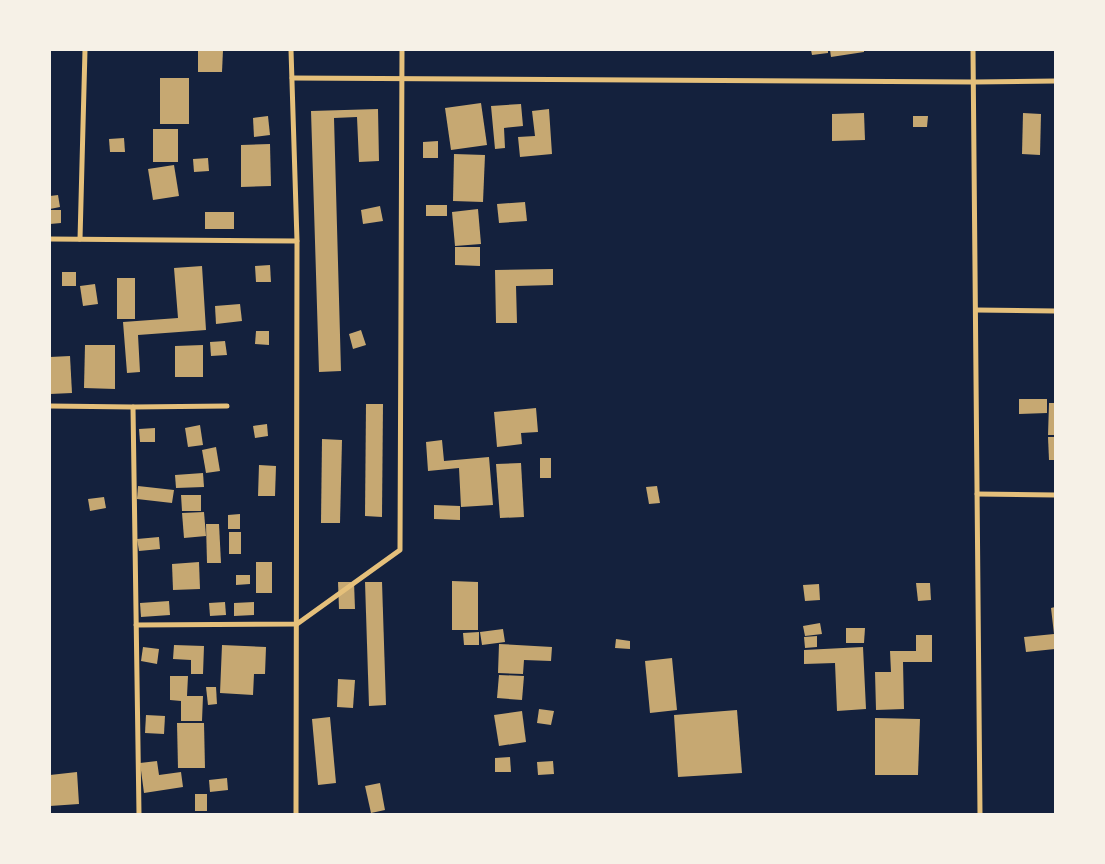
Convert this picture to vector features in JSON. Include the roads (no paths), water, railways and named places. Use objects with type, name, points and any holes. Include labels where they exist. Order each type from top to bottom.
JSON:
[{"type":"street","points":[[80,239],[85,50]]},
{"type":"street","points":[[292,50],[297,241],[296,814]]},
{"type":"street","points":[[136,625],[297,624],[400,550],[402,50]]},
{"type":"street","points":[[973,50],[980,814]]},
{"type":"street","points":[[292,78],[974,82],[1055,80]]},
{"type":"street","points":[[50,239],[297,241]]},
{"type":"street","points":[[976,310],[1055,311]]},
{"type":"street","points":[[50,406],[227,406]]},
{"type":"street","points":[[133,407],[139,814]]},
{"type":"street","points":[[977,494],[1055,494]]}]
